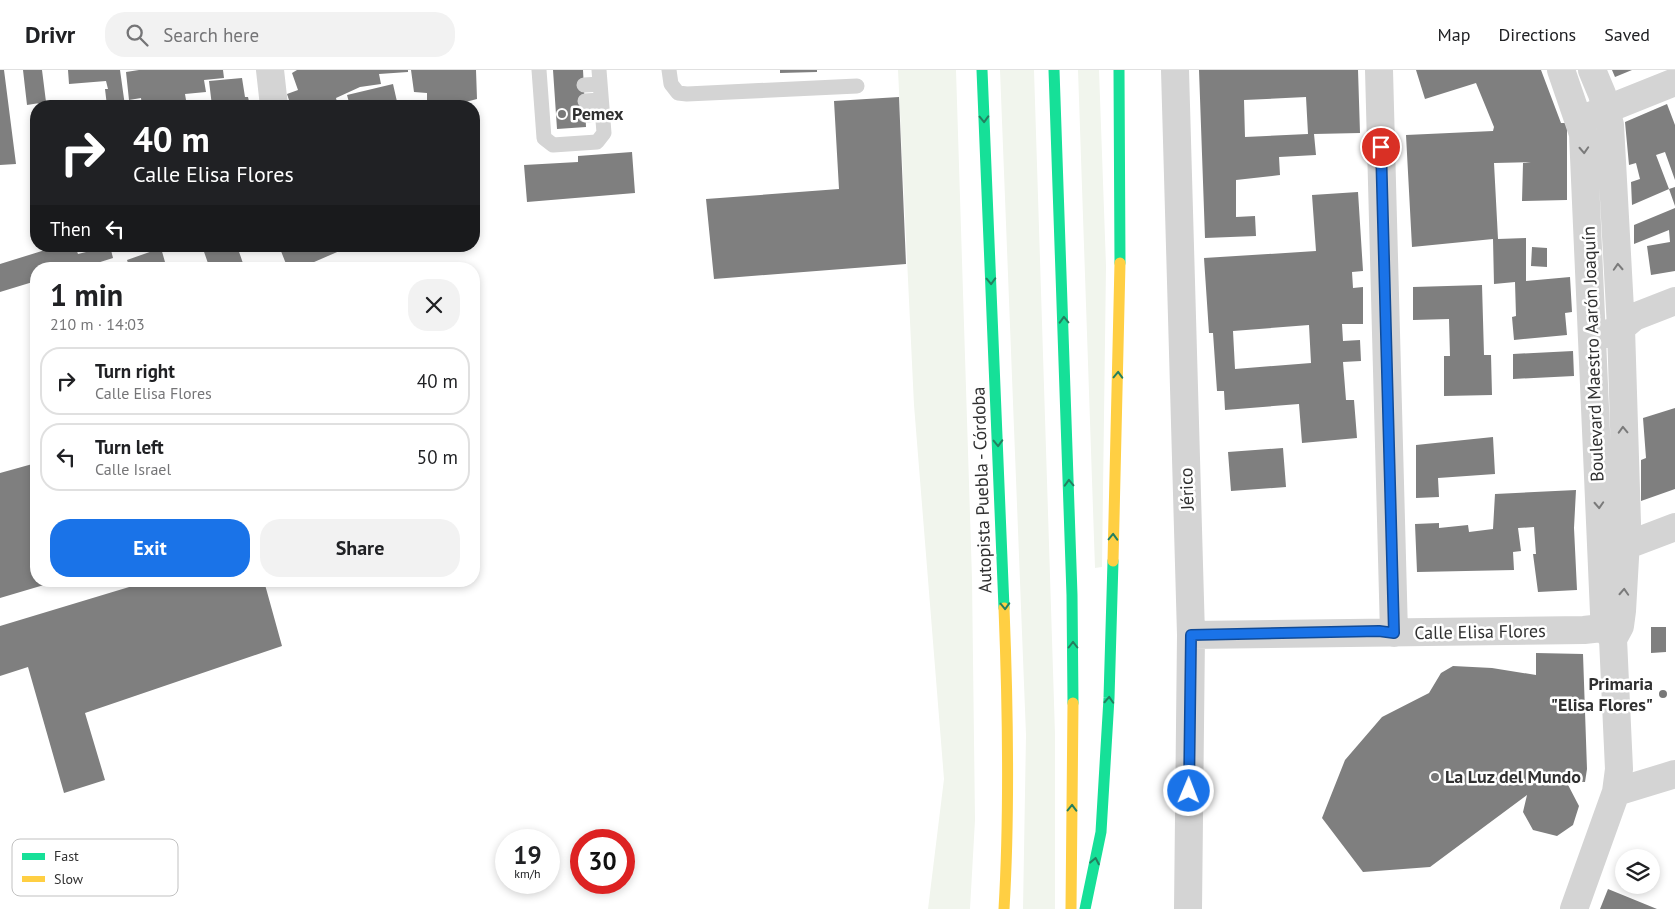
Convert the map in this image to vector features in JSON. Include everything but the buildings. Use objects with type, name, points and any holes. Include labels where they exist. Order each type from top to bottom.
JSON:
[{"type":"highway","name":"Autopista Puebla - Córdoba","points":[[982,70],[1009,736],[1009,825],[1004,909]]},
{"type":"highway","points":[[1054,70],[1072,595],[1074,736],[1071,909]]},
{"type":"highway","points":[[1085,909],[1101,832],[1109,698],[1120,281],[1119,70]]},
{"type":"street","points":[[270,70],[273,100]]},
{"type":"street","name":"Jérico","points":[[1175,70],[1191,635],[1188,909]]},
{"type":"street","points":[[1379,70],[1394,633]]},
{"type":"street","name":"Boulevard Maestro Aarón Joaquín","points":[[1561,70],[1583,134],[1601,555],[1612,631],[1618,769],[1616,792],[1574,909]]},
{"type":"street","name":"Boulevard Maestro Aarón Joaquín","points":[[1592,70],[1610,125],[1621,328],[1626,546],[1612,631]]},
{"type":"street","points":[[1579,120],[1606,111],[1675,82]]},
{"type":"street","points":[[1592,340],[1621,328],[1634,317],[1675,301]]},
{"type":"street","points":[[1601,555],[1675,527]]},
{"type":"street","name":"Calle Elisa Flores","points":[[1191,635],[1379,631],[1394,633],[1612,631]]},
{"type":"street","points":[[1616,792],[1675,774]]},
{"type":"lane","points":[[669,70],[671,84],[678,93],[687,94],[857,86]]},
{"type":"lane","points":[[544,71],[548,111],[544,138],[553,145],[597,142],[604,133],[600,77],[584,85]]},
{"type":"lane","points":[[585,108],[602,107]]},
{"type":"shaded area","points":[[898,70],[956,70],[972,579],[975,820],[970,909],[928,909],[944,779],[914,405]]},
{"type":"shaded area","points":[[1000,70],[1034,70],[1055,734],[1055,909],[1023,909],[1026,735]]},
{"type":"shaded area","points":[[1078,70],[1099,70],[1106,266],[1102,567],[1095,568]]},
{"type":"traffic: fast","points":[[982,70],[1004,608]]},
{"type":"traffic: fast","points":[[1054,70],[1072,595],[1073,703]]},
{"type":"traffic: fast","points":[[1119,70],[1120,263]]},
{"type":"traffic: fast","points":[[1085,909],[1101,832],[1109,698],[1113,561]]},
{"type":"traffic: slow","points":[[1113,561],[1120,263]]},
{"type":"traffic: slow","points":[[1004,608],[1008,758],[1004,909]]},
{"type":"traffic: slow","points":[[1071,909],[1073,703]]},
{"type":"place","name":"Pemex","points":[[562,114]]},
{"type":"place","name":"Primaria \"Elisa Flores\"","points":[[1663,694]]},
{"type":"place","name":"La Luz del Mundo","points":[[1435,777]]},
{"type":"route","points":[[1189,791],[1191,635],[1379,631],[1394,633],[1381,147]]}]
